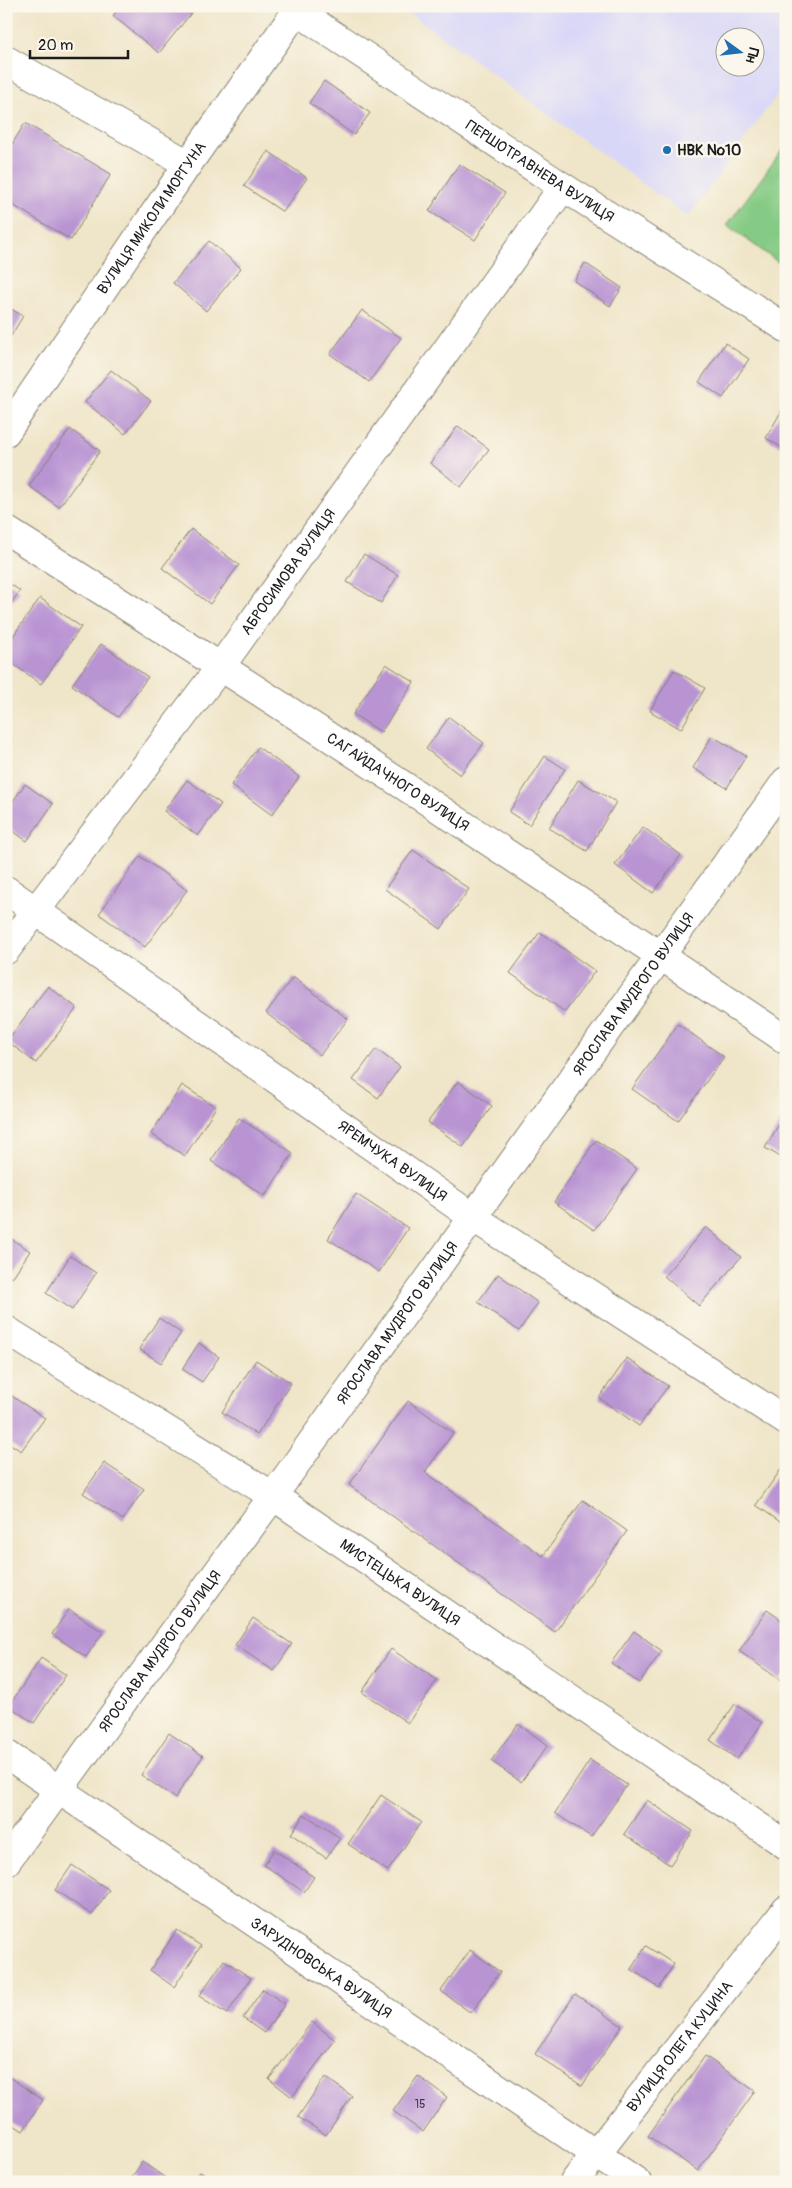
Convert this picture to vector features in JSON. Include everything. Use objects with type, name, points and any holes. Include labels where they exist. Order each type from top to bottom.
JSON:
[{"type":"street","name":"ВУЛИЦЯ МИКОЛИ МОРГУНА","points":[[6,432],[188,164],[298,8]]},
{"type":"street","name":"ПЕРШОТРАВНЕВА ВУЛИЦЯ","points":[[298,8],[563,187],[786,328]]},
{"type":"street","points":[[6,60],[188,164]]},
{"type":"street","name":"АБРОСИМОВА ВУЛИЦЯ","points":[[6,950],[221,666],[563,187]]},
{"type":"street","name":"САГАЙДАЧНОГО ВУЛИЦЯ","points":[[6,530],[221,666],[786,1040]]},
{"type":"street","name":"ЯРОСЛАВА МУДРОГО ВУЛИЦЯ","points":[[6,1862],[474,1218],[786,782]]},
{"type":"street","name":"ЯРЕМЧУКА ВУЛИЦЯ","points":[[6,890],[474,1218],[786,1421]]},
{"type":"street","name":"МИСТЕЦЬКА ВУЛИЦЯ","points":[[6,1330],[273,1496],[786,1844]]},
{"type":"street","name":"ЗАРУДНОВСЬКА ВУЛИЦЯ","points":[[6,1754],[637,2182]]},
{"type":"street","name":"ВУЛИЦЯ ОЛЕГА КУЦИНА","points":[[574,2182],[786,1910]]},
{"type":"shaded area","name":"НВК №10","points":[[400,6],[786,6],[786,83],[688,217]]},
{"type":"green space","points":[[786,145],[786,268],[727,225]]},
{"type":"building","points":[[120,6],[197,6],[159,53],[113,16]]},
{"type":"building","points":[[324,81],[370,113],[354,135],[309,103]]},
{"type":"building","points":[[25,123],[111,174],[71,240],[6,201],[6,154]]},
{"type":"building","points":[[268,151],[307,178],[283,212],[244,186]]},
{"type":"building","points":[[459,164],[505,193],[475,240],[429,211]]},
{"type":"building","points":[[209,241],[241,268],[206,311],[173,283]]},
{"type":"building","points":[[585,263],[622,288],[610,306],[574,281]]},
{"type":"building","points":[[6,306],[23,316],[6,344]]},
{"type":"building","points":[[362,310],[401,338],[369,382],[330,354]]},
{"type":"building","points":[[725,343],[749,359],[723,398],[699,382]]},
{"type":"building","points":[[111,370],[151,401],[125,434],[85,402]]},
{"type":"building","points":[[786,403],[786,450],[766,438]]},
{"type":"building","points":[[458,426],[489,449],[461,487],[430,463]]},
{"type":"building","points":[[70,429],[100,451],[59,507],[29,486]]},
{"type":"building","points":[[191,529],[239,565],[210,604],[162,568]]},
{"type":"building","points":[[364,554],[398,575],[381,603],[347,582]]},
{"type":"building","points":[[6,581],[20,591],[6,610]]},
{"type":"building","points":[[40,598],[81,627],[41,684],[6,659],[6,646]]},
{"type":"building","points":[[101,644],[148,677],[118,717],[72,685]]},
{"type":"building","points":[[386,664],[414,682],[381,732],[353,714]]},
{"type":"building","points":[[674,670],[705,688],[681,729],[650,711]]},
{"type":"building","points":[[449,717],[484,743],[460,775],[426,749]]},
{"type":"building","points":[[712,736],[746,756],[727,788],[693,768]]},
{"type":"building","points":[[258,747],[299,777],[272,815],[231,785]]},
{"type":"building","points":[[545,756],[565,769],[529,825],[509,812]]},
{"type":"building","points":[[187,780],[221,804],[198,836],[164,811]]},
{"type":"building","points":[[578,780],[616,802],[587,851],[549,828]]},
{"type":"building","points":[[25,784],[53,804],[27,841],[6,826],[6,811]]},
{"type":"building","points":[[643,827],[681,855],[653,893],[615,865]]},
{"type":"building","points":[[413,850],[469,889],[441,929],[385,889]]},
{"type":"building","points":[[140,856],[187,890],[145,947],[99,914]]},
{"type":"building","points":[[540,932],[595,971],[565,1012],[510,973]]},
{"type":"building","points":[[293,977],[348,1019],[320,1055],[266,1013]]},
{"type":"building","points":[[48,986],[77,1008],[36,1063],[7,1041]]},
{"type":"building","points":[[678,1024],[724,1057],[678,1121],[632,1089]]},
{"type":"building","points":[[376,1049],[400,1067],[378,1098],[353,1080]]},
{"type":"building","points":[[458,1081],[492,1106],[463,1147],[428,1122]]},
{"type":"building","points":[[182,1085],[216,1107],[185,1156],[151,1134]]},
{"type":"building","points":[[786,1112],[786,1160],[765,1148]]},
{"type":"building","points":[[239,1118],[293,1153],[265,1196],[211,1161]]},
{"type":"building","points":[[596,1140],[637,1169],[594,1230],[554,1202]]},
{"type":"building","points":[[356,1194],[408,1228],[379,1272],[328,1239]]},
{"type":"building","points":[[706,1227],[741,1257],[699,1306],[664,1276]]},
{"type":"building","points":[[10,1238],[30,1251],[12,1278],[6,1274],[6,1244]]},
{"type":"building","points":[[70,1256],[96,1273],[72,1310],[46,1293]]},
{"type":"building","points":[[498,1274],[538,1303],[519,1331],[478,1302]]},
{"type":"building","points":[[159,1318],[181,1333],[161,1363],[139,1349]]},
{"type":"building","points":[[199,1343],[219,1357],[202,1382],[182,1369]]},
{"type":"building","points":[[627,1358],[668,1386],[639,1426],[599,1398]]},
{"type":"building","points":[[256,1360],[291,1383],[257,1435],[222,1412]]},
{"type":"building","points":[[7,1393],[45,1418],[21,1451],[6,1441]]},
{"type":"building","points":[[408,1401],[453,1433],[425,1472],[543,1556],[583,1500],[627,1531],[555,1632],[349,1485]]},
{"type":"building","points":[[104,1463],[144,1489],[123,1520],[83,1493]]},
{"type":"building","points":[[784,1465],[786,1467],[786,1526],[756,1505]]},
{"type":"building","points":[[69,1609],[103,1632],[86,1657],[52,1634]]},
{"type":"building","points":[[767,1610],[786,1623],[786,1671],[780,1680],[739,1651]]},
{"type":"building","points":[[253,1618],[292,1644],[274,1671],[235,1645]]},
{"type":"building","points":[[634,1631],[662,1651],[639,1683],[611,1663]]},
{"type":"building","points":[[391,1649],[437,1680],[408,1723],[362,1692]]},
{"type":"building","points":[[41,1658],[66,1675],[34,1723],[9,1706]]},
{"type":"building","points":[[735,1704],[762,1723],[737,1759],[710,1740]]},
{"type":"building","points":[[518,1724],[548,1745],[521,1782],[491,1761]]},
{"type":"building","points":[[169,1733],[203,1756],[175,1798],[141,1775]]},
{"type":"building","points":[[590,1760],[627,1785],[591,1837],[555,1813]]},
{"type":"building","points":[[381,1795],[421,1822],[388,1871],[348,1844]]},
{"type":"building","points":[[647,1800],[693,1831],[670,1865],[624,1834]]},
{"type":"building","points":[[304,1814],[340,1838],[326,1858],[291,1834]]},
{"type":"building","points":[[274,1850],[314,1877],[304,1892],[264,1865]]},
{"type":"building","points":[[72,1865],[109,1890],[92,1915],[55,1890]]},
{"type":"building","points":[[177,1930],[201,1946],[174,1987],[150,1970]]},
{"type":"building","points":[[646,1946],[674,1964],[659,1988],[631,1969]]},
{"type":"building","points":[[470,1950],[500,1972],[471,2013],[441,1991]]},
{"type":"building","points":[[224,1960],[251,1978],[227,2014],[199,1996]]},
{"type":"building","points":[[263,1989],[285,2004],[264,2033],[243,2018]]},
{"type":"building","points":[[575,1994],[622,2026],[582,2086],[535,2054]]},
{"type":"building","points":[[312,2022],[335,2040],[292,2097],[269,2079]]},
{"type":"building","points":[[705,2056],[755,2091],[698,2171],[648,2136]]},
{"type":"building","points":[[6,2075],[43,2100],[23,2131],[6,2120]]},
{"type":"building","points":[[418,2076],[447,2097],[423,2132],[393,2111]]},
{"type":"building","points":[[325,2077],[352,2096],[326,2135],[298,2117]]},
{"type":"building","points":[[142,2162],[167,2179],[165,2182],[129,2182]]},
{"type":"building","points":[[200,2172],[214,2182],[193,2182]]},
{"type":"place","name":"НВК №10","points":[[667,150]]}]
